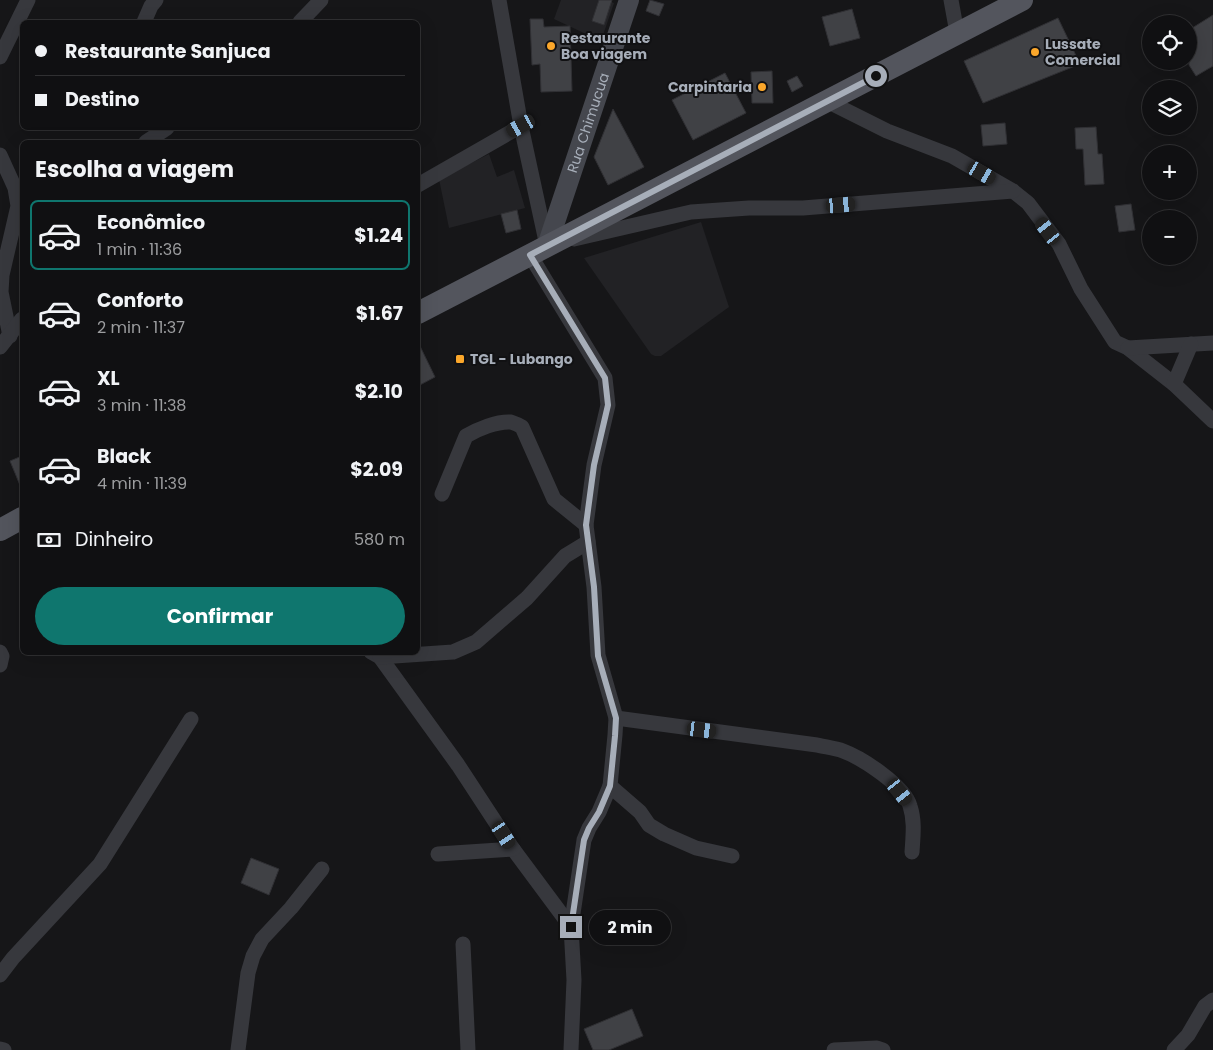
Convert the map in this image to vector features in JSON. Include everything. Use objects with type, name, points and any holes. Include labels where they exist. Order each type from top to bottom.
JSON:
[{"type":"main road","points":[[420,312],[1022,0]]},
{"type":"main road","points":[[0,530],[20,519]]},
{"type":"street","points":[[0,57],[28,0]]},
{"type":"street","points":[[145,20],[156,0]]},
{"type":"street","points":[[302,20],[321,0]]},
{"type":"street","points":[[499,0],[521,126],[538,250],[605,378],[608,405],[594,465],[586,525],[594,587],[598,656],[616,718],[610,786],[584,840],[571,927],[574,980],[571,1050]]},
{"type":"street","name":"Rua Chimucua","points":[[538,250],[629,0]]},
{"type":"street","points":[[951,0],[957,34]]},
{"type":"street","points":[[827,101],[887,131],[952,156],[1013,191],[1028,203],[1059,244],[1081,289],[1115,342],[1128,348],[1174,384],[1213,421]]},
{"type":"street","points":[[420,184],[521,126]]},
{"type":"street","points":[[149,140],[164,130]]},
{"type":"street","points":[[0,154],[15,188],[18,206],[2,275],[1,292],[5,341]]},
{"type":"street","points":[[538,250],[691,212],[749,208],[802,208],[1013,191]]},
{"type":"street","points":[[5,341],[20,322]]},
{"type":"street","points":[[1128,348],[1213,343]]},
{"type":"street","points":[[1174,384],[1191,344]]},
{"type":"street","points":[[442,494],[466,436],[474,431],[499,423],[512,422],[522,427],[554,499],[586,525]]},
{"type":"street","points":[[420,653],[454,652],[476,642],[526,598],[565,556],[588,542]]},
{"type":"street","points":[[0,652],[2,656],[0,665]]},
{"type":"street","points":[[376,655],[458,764],[513,849],[571,927]]},
{"type":"street","points":[[616,718],[842,750],[865,762],[891,780],[910,804],[914,823],[912,852]]},
{"type":"street","points":[[0,975],[13,958],[100,864],[191,719]]},
{"type":"street","points":[[610,786],[640,812],[650,825],[664,834],[696,848],[732,856]]},
{"type":"street","points":[[438,854],[513,849]]},
{"type":"street","points":[[238,1050],[248,973],[253,956],[262,939],[291,908],[322,869]]},
{"type":"street","points":[[463,944],[468,1050]]},
{"type":"street","points":[[1174,1050],[1188,1035],[1205,1006],[1213,1000]]},
{"type":"street","points":[[834,1050],[877,1048],[883,1050]]},
{"type":"street","points":[[0,1049],[4,1050]]},
{"type":"shaded area","points":[[561,0],[605,0],[614,3],[601,41],[554,19]]},
{"type":"shaded area","points":[[489,154],[497,177],[514,170],[525,208],[449,228],[439,179]]},
{"type":"shaded area","points":[[701,222],[729,307],[661,356],[655,356],[651,354],[584,258]]},
{"type":"building","points":[[599,0],[612,0],[604,25],[592,21]]},
{"type":"building","points":[[650,0],[664,4],[659,16],[646,11]]},
{"type":"building","points":[[852,9],[860,38],[830,46],[822,17]]},
{"type":"building","points":[[1213,15],[1213,66],[1196,76],[1192,70],[1197,70],[1197,25]]},
{"type":"building","points":[[1058,18],[1080,64],[983,103],[964,61]]},
{"type":"building","name":"Restaurante Boa viagem","points":[[530,19],[543,19],[544,27],[570,26],[572,91],[541,92],[540,64],[532,65]]},
{"type":"building","name":"Carpintaria","points":[[772,71],[773,103],[752,103],[751,72]]},
{"type":"building","points":[[725,73],[746,113],[693,140],[672,100]]},
{"type":"building","points":[[797,76],[803,86],[792,92],[787,81]]},
{"type":"building","points":[[613,109],[644,167],[608,185],[594,157]]},
{"type":"building","points":[[1005,123],[1007,144],[983,146],[981,125]]},
{"type":"building","points":[[1096,127],[1098,154],[1102,154],[1104,184],[1085,185],[1083,149],[1076,149],[1075,128]]},
{"type":"building","points":[[1131,204],[1135,230],[1119,232],[1115,206]]},
{"type":"building","points":[[517,210],[521,229],[506,233],[501,214]]},
{"type":"building","points":[[420,346],[435,377],[420,385]]},
{"type":"building","points":[[20,457],[20,485],[10,461]]},
{"type":"building","points":[[251,858],[279,869],[269,895],[241,883]]},
{"type":"building","points":[[632,1009],[643,1036],[609,1050],[593,1050],[584,1029]]},
{"type":"place","name":"Restaurante Boa viagem","points":[[551,46]]},
{"type":"place","name":"Lussate Comercial","points":[[1035,52]]},
{"type":"place","name":"Carpintaria","points":[[762,87]]},
{"type":"place","name":"TGL - Lubango","points":[[460,359]]},
{"type":"route","points":[[571,927],[584,840],[610,786],[615,736],[616,718],[598,656],[594,587],[586,525],[594,465],[608,405],[608,392],[605,378],[530,255],[876,76]]}]
